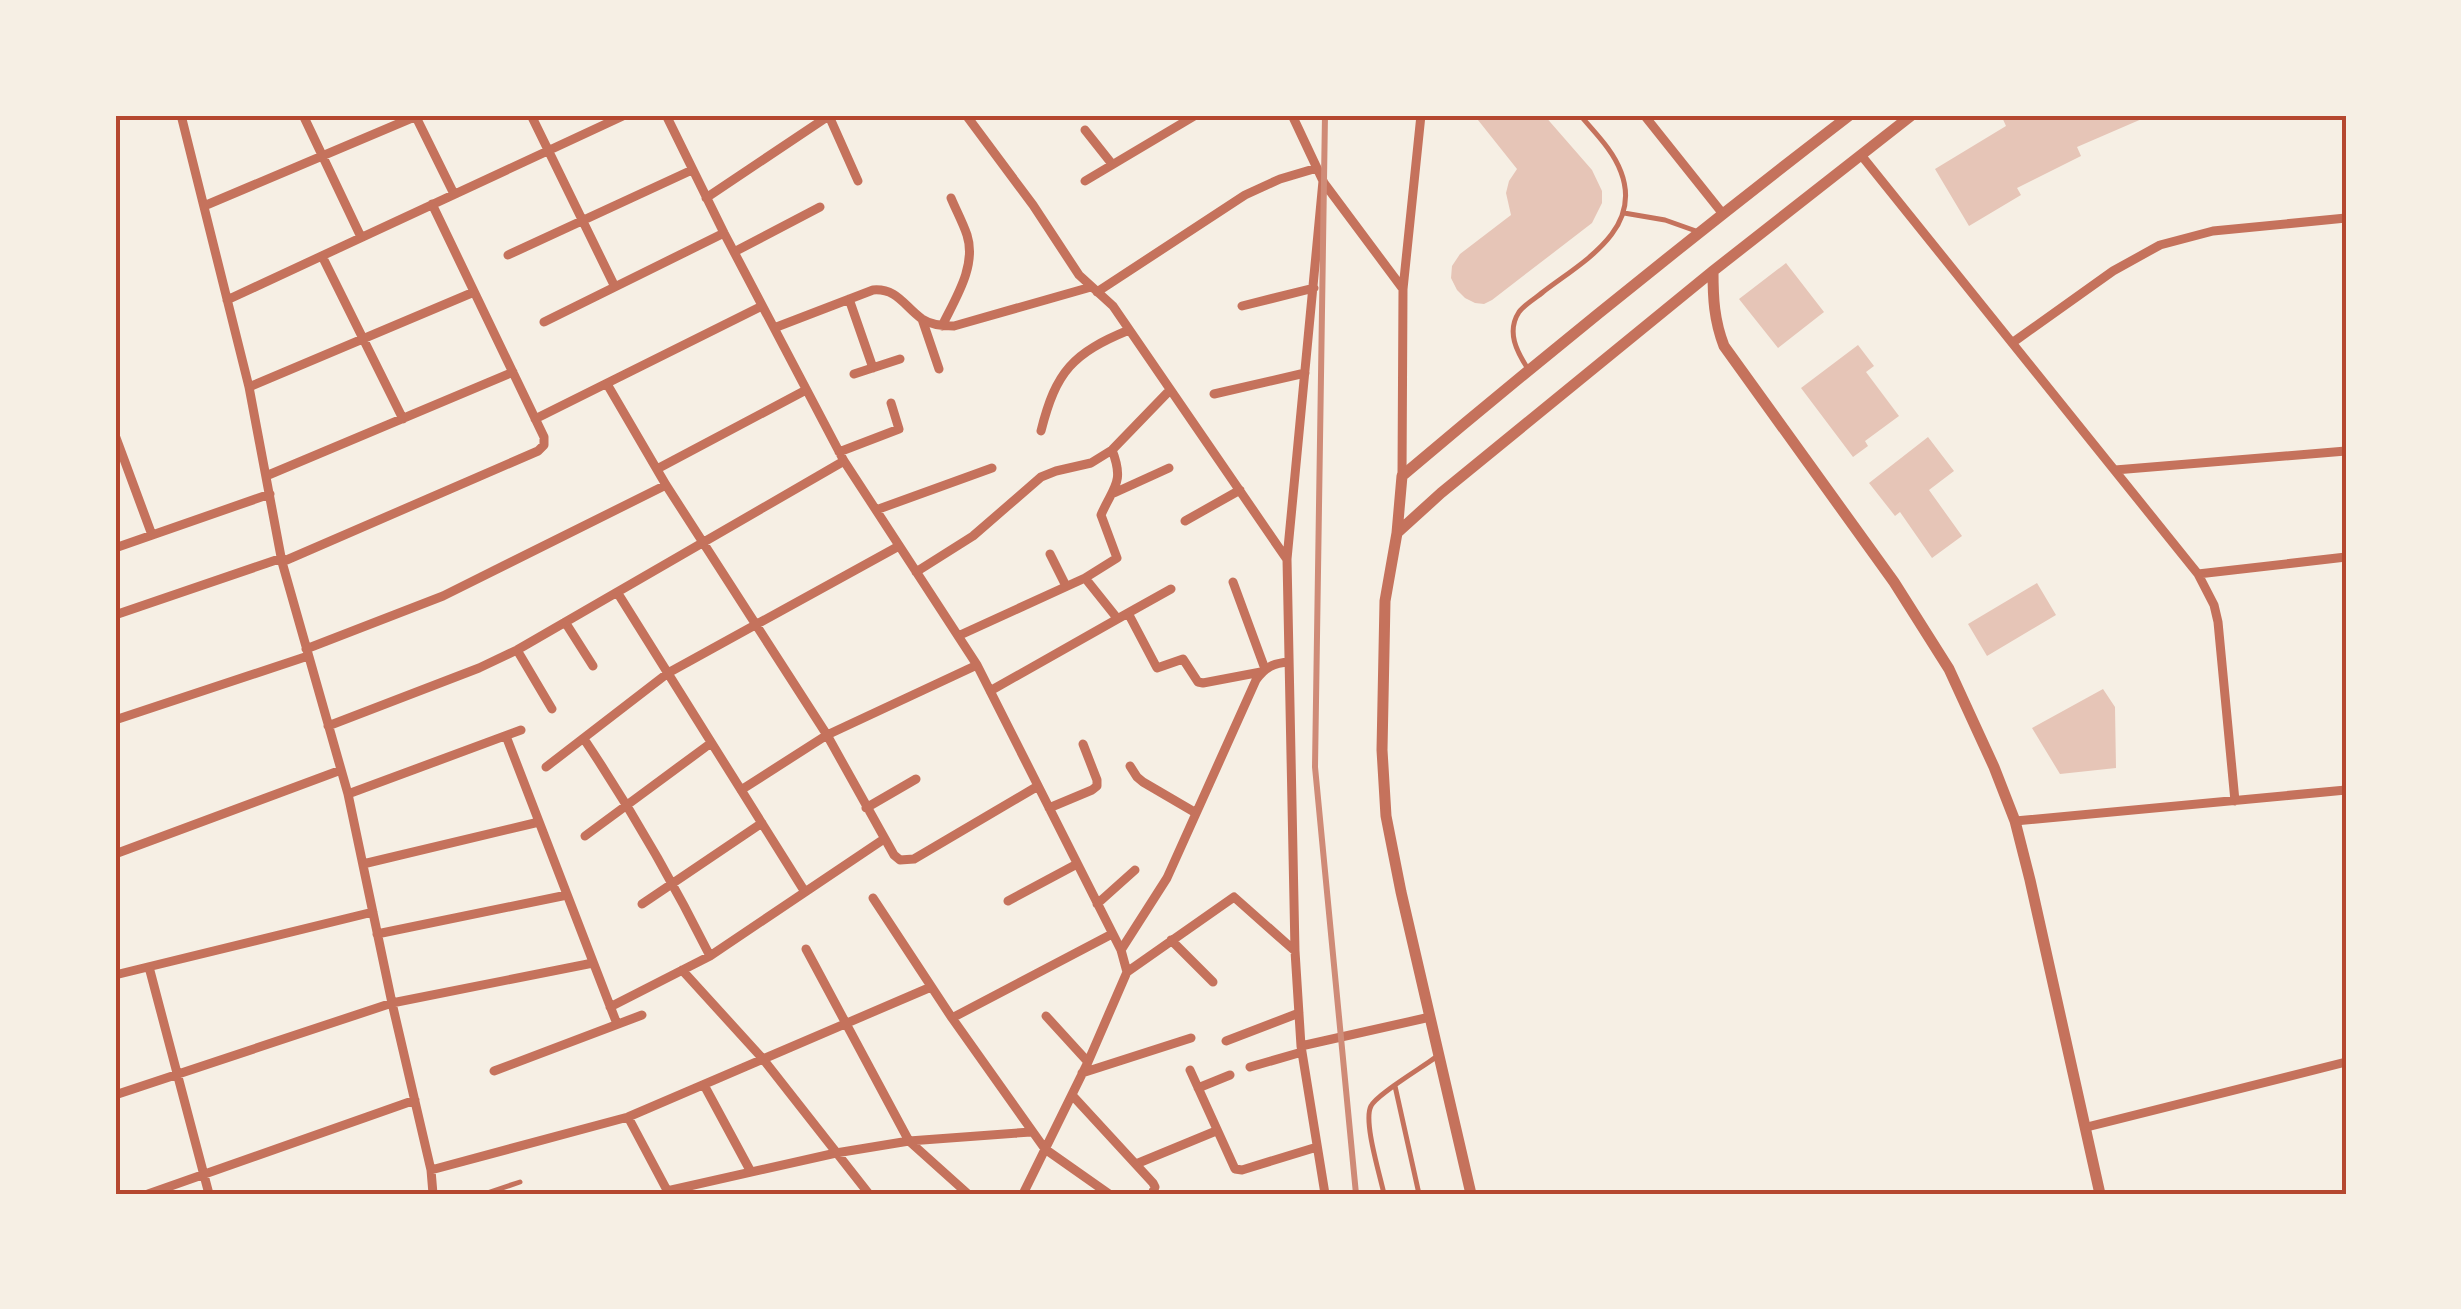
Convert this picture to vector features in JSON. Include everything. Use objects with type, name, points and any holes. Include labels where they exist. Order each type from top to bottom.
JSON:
[{"type":"street","points":[[181,115],[250,386],[282,560],[348,794],[431,1170],[433,1194]]},
{"type":"street","points":[[303,115],[361,237]]},
{"type":"street","points":[[204,206],[417,115],[454,194]]},
{"type":"street","points":[[531,115],[615,287]]},
{"type":"street","points":[[228,300],[625,115]]},
{"type":"street","points":[[666,115],[842,457],[977,665],[1121,950],[1127,972]]},
{"type":"street","points":[[706,198],[830,115],[858,181]]},
{"type":"street","points":[[966,115],[1080,275],[1112,306],[1287,559]]},
{"type":"street","points":[[1085,180],[1196,115]]},
{"type":"street","points":[[1292,115],[1323,181],[1403,289]]},
{"type":"street","points":[[1421,115],[1403,289],[1402,476],[1398,533],[1385,601],[1382,750],[1386,816],[1470,1194]]},
{"type":"street","points":[[1644,115],[1723,214]]},
{"type":"street","points":[[1402,476],[1699,232],[1850,115]]},
{"type":"street","points":[[1398,533],[1440,493],[1912,115]]},
{"type":"street","points":[[1085,130],[1112,164]]},
{"type":"street","points":[[1861,155],[2207,589],[2218,622],[2235,801]]},
{"type":"street","points":[[774,328],[881,289],[894,294],[922,319],[942,326],[965,324],[1094,290],[1244,195],[1317,168]]},
{"type":"street","points":[[508,254],[692,170]]},
{"type":"street","points":[[1323,181],[1287,559],[1295,951],[1301,1049],[1325,1194]]},
{"type":"street","points":[[942,326],[964,278],[970,250],[951,198]]},
{"type":"street","points":[[115,616],[282,560],[538,451],[544,445],[432,204]]},
{"type":"street","points":[[734,252],[820,207]]},
{"type":"street","points":[[2012,344],[2112,272],[2160,246],[2213,231],[2346,218]]},
{"type":"street","points":[[544,322],[724,233]]},
{"type":"street","points":[[322,256],[403,419]]},
{"type":"street","points":[[1713,271],[1716,325],[1724,346],[1894,582],[1949,669],[1994,767],[2015,821],[2100,1194]]},
{"type":"street","points":[[1242,306],[1314,288]]},
{"type":"street","points":[[250,386],[474,292]]},
{"type":"street","points":[[850,299],[873,368]]},
{"type":"street","points":[[535,419],[762,306]]},
{"type":"street","points":[[922,319],[938,369]]},
{"type":"street","points":[[1040,430],[1050,396],[1069,366],[1096,344],[1129,330]]},
{"type":"street","points":[[854,374],[900,359]]},
{"type":"street","points":[[266,476],[513,372]]},
{"type":"street","points":[[1214,394],[1305,373]]},
{"type":"street","points":[[607,384],[900,860],[914,859],[1038,786]]},
{"type":"street","points":[[657,469],[806,390]]},
{"type":"street","points":[[916,572],[972,536],[1041,477],[1091,463],[1112,450],[1170,390]]},
{"type":"street","points":[[328,726],[517,650],[842,457],[899,429],[891,404]]},
{"type":"street","points":[[115,435],[152,535]]},
{"type":"street","points":[[958,636],[1084,578],[1116,558],[1101,515],[1118,479],[1112,450]]},
{"type":"street","points":[[2115,470],[2346,451]]},
{"type":"street","points":[[876,510],[992,468]]},
{"type":"street","points":[[1114,493],[1169,468]]},
{"type":"street","points":[[115,720],[307,652],[443,596],[666,485]]},
{"type":"street","points":[[1185,521],[1240,490]]},
{"type":"street","points":[[115,548],[270,494]]},
{"type":"street","points":[[546,767],[668,673],[899,546]]},
{"type":"street","points":[[1050,554],[1066,586]]},
{"type":"street","points":[[2198,574],[2346,558]]},
{"type":"street","points":[[1084,578],[1117,618]]},
{"type":"street","points":[[1233,582],[1264,670]]},
{"type":"street","points":[[990,691],[1172,588]]},
{"type":"street","points":[[617,592],[805,892]]},
{"type":"street","points":[[1128,612],[1157,668],[1183,659],[1198,682],[1289,662]]},
{"type":"street","points":[[565,622],[593,666]]},
{"type":"street","points":[[517,650],[552,709]]},
{"type":"street","points":[[741,790],[826,735],[977,665]]},
{"type":"street","points":[[1121,950],[1167,878],[1256,680],[1264,670]]},
{"type":"street","points":[[348,794],[521,730]]},
{"type":"street","points":[[506,736],[617,1024]]},
{"type":"street","points":[[584,739],[674,883],[710,956]]},
{"type":"street","points":[[585,836],[712,743]]},
{"type":"street","points":[[1048,808],[1097,786],[1083,744]]},
{"type":"street","points":[[1130,766],[1143,782],[1196,813]]},
{"type":"street","points":[[115,854],[341,770]]},
{"type":"street","points":[[866,808],[916,779]]},
{"type":"street","points":[[2015,821],[2346,790]]},
{"type":"street","points":[[363,864],[539,822]]},
{"type":"street","points":[[642,904],[762,823]]},
{"type":"street","points":[[610,1006],[710,956],[884,839]]},
{"type":"street","points":[[1008,901],[1077,864]]},
{"type":"street","points":[[1097,904],[1135,870]]},
{"type":"street","points":[[378,934],[567,895]]},
{"type":"street","points":[[873,898],[1045,1149],[1109,1194]]},
{"type":"street","points":[[1023,1194],[1127,972],[1230,898],[1237,898],[1295,951]]},
{"type":"street","points":[[115,975],[373,912]]},
{"type":"street","points":[[952,1018],[1112,934]]},
{"type":"street","points":[[1171,940],[1213,982]]},
{"type":"street","points":[[806,949],[909,1142],[968,1194]]},
{"type":"street","points":[[115,1095],[392,1003],[594,963]]},
{"type":"street","points":[[149,966],[209,1194]]},
{"type":"street","points":[[682,970],[763,1060],[868,1194]]},
{"type":"street","points":[[431,1170],[628,1118],[932,987]]},
{"type":"street","points":[[1226,1040],[1299,1014]]},
{"type":"street","points":[[494,1071],[642,1015]]},
{"type":"street","points":[[1046,1016],[1088,1062]]},
{"type":"street","points":[[1250,1066],[1301,1049],[1430,1017]]},
{"type":"street","points":[[1082,1073],[1190,1038]]},
{"type":"street","points":[[2086,1128],[2346,1062]]},
{"type":"street","points":[[1190,1070],[1236,1170],[1317,1148]]},
{"type":"street","points":[[1198,1088],[1230,1075]]},
{"type":"street","points":[[704,1085],[752,1172]]},
{"type":"street","points":[[1072,1095],[1156,1187],[1152,1194]]},
{"type":"street","points":[[148,1194],[415,1100]]},
{"type":"street","points":[[628,1118],[668,1192],[836,1153],[909,1142],[1032,1132]]},
{"type":"street","points":[[1136,1164],[1216,1131]]},
{"type":"lane","points":[[1528,370],[1514,341],[1513,330],[1520,310],[1610,239],[1623,213],[1621,171],[1580,115]]},
{"type":"lane","points":[[1623,213],[1665,220],[1699,232]]},
{"type":"lane","points":[[1384,1194],[1368,1116],[1373,1102],[1439,1056]]},
{"type":"lane","points":[[1395,1086],[1419,1194]]},
{"type":"lane","points":[[484,1194],[520,1182]]},
{"type":"building","points":[[1474,115],[1544,115],[1592,170],[1602,191],[1602,203],[1592,223],[1484,304],[1465,298],[1457,290],[1451,278],[1452,266],[1460,254],[1511,215],[1506,193],[1517,169]]},
{"type":"building","points":[[2001,115],[2151,115],[2077,147],[2081,156],[2017,188],[2021,195],[1969,226],[1935,169],[2006,126]]},
{"type":"building","points":[[1786,263],[1824,312],[1778,348],[1739,299]]},
{"type":"building","points":[[1858,345],[1874,366],[1866,372],[1899,416],[1865,441],[1868,446],[1853,457],[1801,388]]},
{"type":"building","points":[[1928,437],[1954,471],[1929,490],[1962,536],[1932,558],[1900,512],[1895,516],[1869,483]]},
{"type":"building","points":[[2037,583],[2056,615],[1987,656],[1968,624]]},
{"type":"building","points":[[2103,689],[2115,707],[2116,768],[2060,774],[2032,728]]},
{"type":"railway","points":[[1325,115],[1315,767],[1356,1194]]}]
